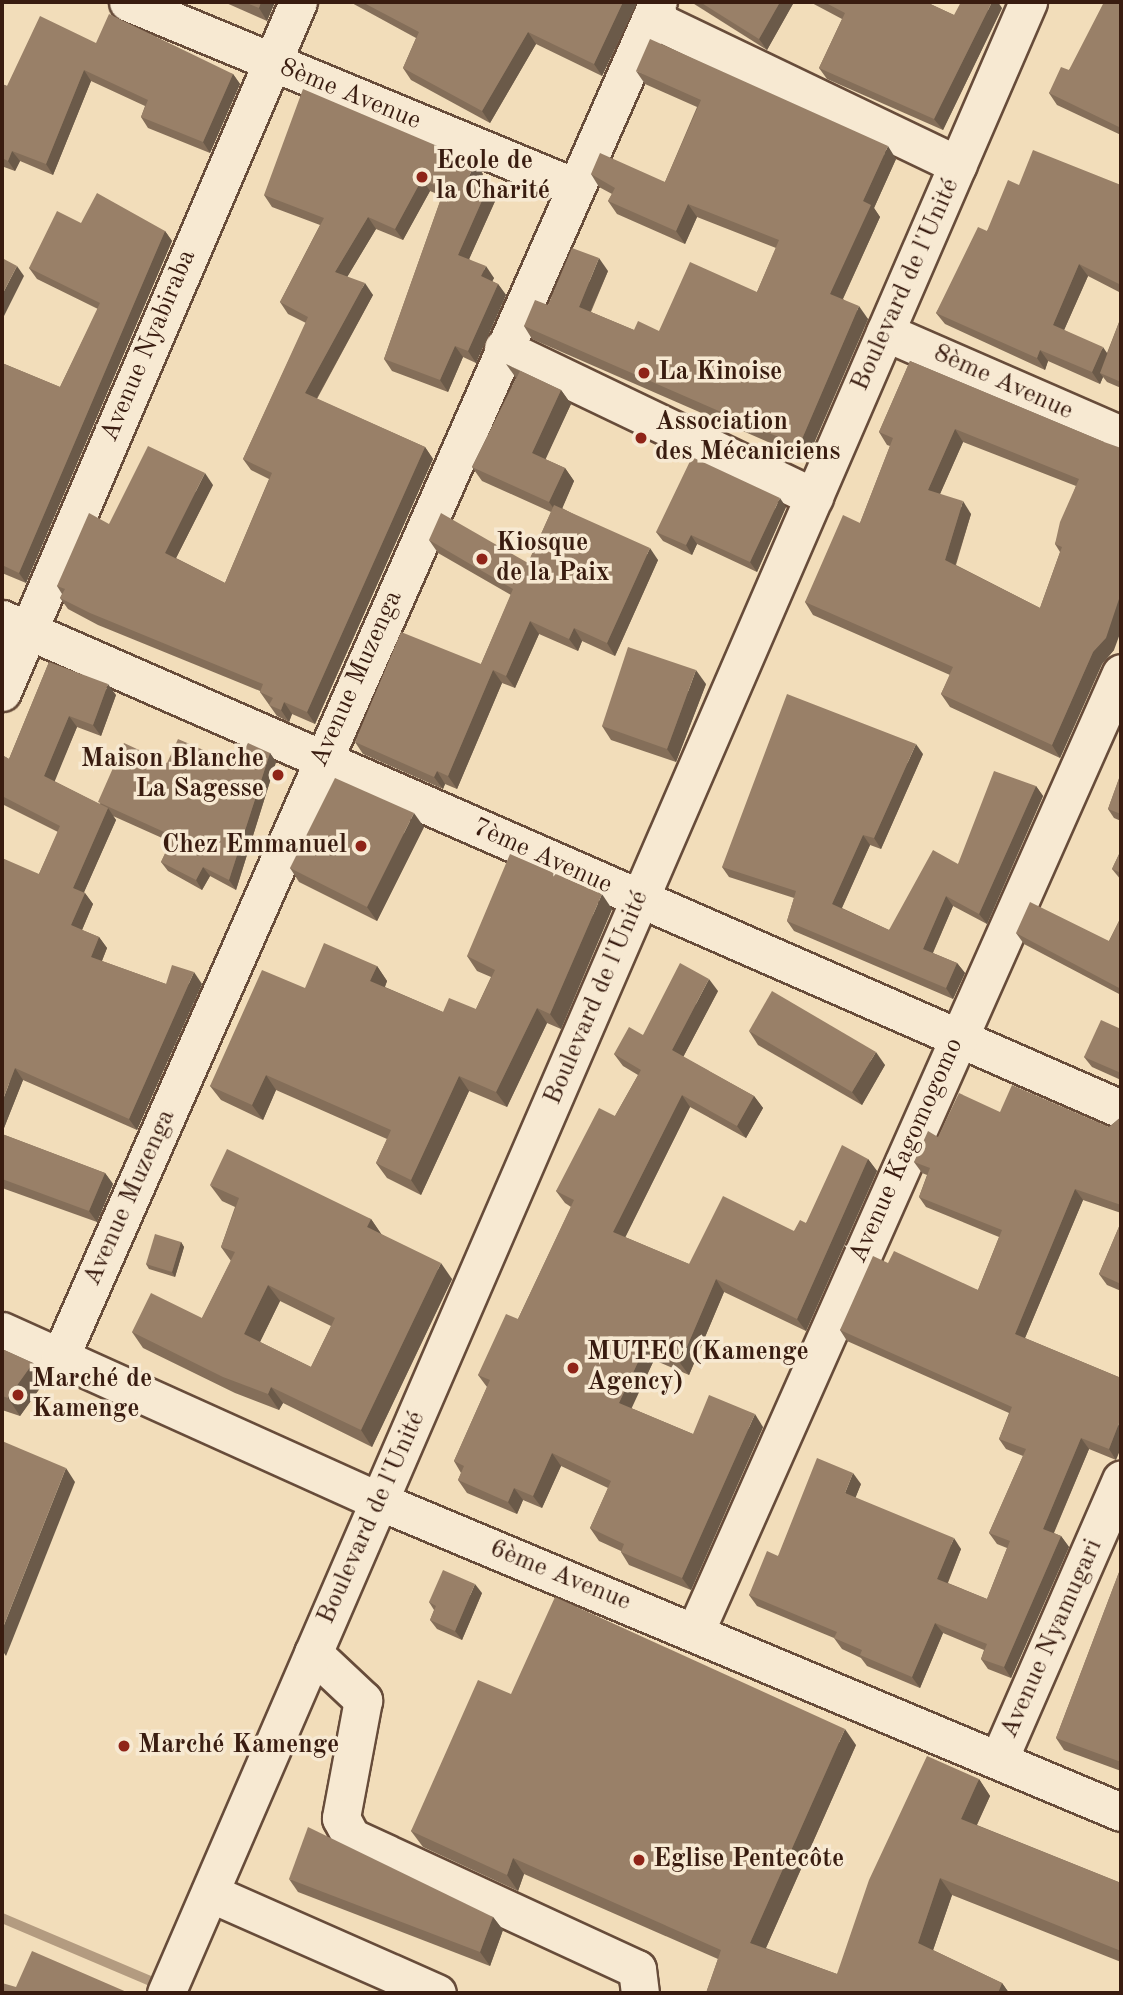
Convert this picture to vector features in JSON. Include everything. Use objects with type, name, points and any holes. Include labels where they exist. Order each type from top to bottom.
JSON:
[{"type":"street","name":"8ème Avenue","points":[[128,2],[573,186]]},
{"type":"street","name":"Avenue Nyabiraba","points":[[2,692],[15,624],[298,2]]},
{"type":"street","name":"Boulevard de l'Unité","points":[[172,1979],[1028,2]]},
{"type":"street","points":[[654,10],[958,165]]},
{"type":"street","name":"Avenue Muzenga","points":[[60,1357],[573,186],[654,10]]},
{"type":"street","name":"8ème Avenue","points":[[885,332],[1121,435]]},
{"type":"street","points":[[502,348],[814,497]]},
{"type":"street","name":"7ème Avenue","points":[[15,624],[639,900],[1121,1109]]},
{"type":"street","name":"Avenue Kagomogomo","points":[[695,1632],[957,1036],[1121,673]]},
{"type":"street","name":"6ème Avenue","points":[[2,1331],[380,1501],[1121,1812]]},
{"type":"street","name":"Avenue Nyamugari","points":[[999,1759],[1121,1480]]},
{"type":"street","points":[[313,1653],[363,1700],[341,1818],[351,1837],[636,1969],[640,1993]]},
{"type":"street","points":[[210,1893],[437,1993]]},
{"type":"building","points":[[244,2],[261,2],[259,8]]},
{"type":"building","points":[[362,2],[623,2],[594,64],[528,32],[482,111],[403,68],[419,32]]},
{"type":"building","points":[[700,2],[780,2],[759,39]]},
{"type":"building","points":[[824,2],[926,2],[954,15],[961,2],[992,2],[934,119],[819,68],[845,13]]},
{"type":"building","points":[[1104,2],[1121,2],[1119,127],[1049,93],[1061,67],[1069,70]]},
{"type":"building","points":[[109,14],[233,74],[203,142],[141,117],[148,100],[84,70],[46,164],[12,151],[8,161],[2,158],[2,84],[7,86],[40,16],[96,43]]},
{"type":"building","points":[[650,39],[888,146],[863,201],[871,205],[830,294],[859,306],[799,446],[524,326],[535,300],[548,305],[572,248],[599,258],[579,307],[634,330],[638,321],[659,331],[690,262],[757,292],[779,240],[688,204],[676,231],[608,201],[615,188],[591,174],[600,153],[665,182],[701,100],[636,71]]},
{"type":"building","points":[[303,89],[475,162],[468,179],[488,187],[458,255],[486,266],[481,276],[498,284],[468,351],[455,346],[440,380],[384,359],[444,190],[422,179],[395,229],[368,217],[335,272],[365,283],[305,393],[425,447],[307,712],[284,702],[281,710],[269,705],[273,698],[260,692],[263,684],[90,613],[60,598],[65,589],[57,586],[89,513],[109,524],[148,446],[205,473],[165,553],[225,583],[272,473],[243,459],[308,317],[280,302],[324,218],[264,195]]},
{"type":"building","points":[[1033,150],[1121,185],[1121,285],[1079,264],[1053,325],[1103,347],[1092,372],[1040,350],[1037,358],[936,313],[978,227],[987,231],[1008,180],[1019,185]]},
{"type":"building","points":[[97,193],[165,231],[19,573],[2,565],[2,363],[60,387],[100,303],[29,268],[57,211],[81,223]]},
{"type":"building","points":[[2,258],[17,266],[2,295]]},
{"type":"building","points":[[1121,317],[1121,382],[1100,373]]},
{"type":"building","points":[[910,361],[1121,448],[1121,593],[1106,638],[1093,652],[1052,745],[941,694],[953,667],[805,602],[843,515],[860,523],[893,438],[879,432]],"holes":[[[955,429],[1079,479],[1060,522],[1055,544],[1062,547],[1040,608],[945,560],[963,501],[928,490]]]},
{"type":"building","points":[[506,364],[561,390],[532,453],[565,468],[549,502],[472,467],[520,371]]},
{"type":"building","points":[[692,457],[780,498],[750,562],[691,535],[686,545],[656,532]]},
{"type":"building","points":[[554,505],[650,548],[607,643],[574,628],[569,639],[530,621],[506,676],[493,670],[448,776],[437,771],[434,777],[355,742],[401,632],[481,664],[513,589],[429,540],[441,513],[528,563]]},
{"type":"building","points":[[628,647],[696,670],[667,749],[602,726]]},
{"type":"building","points":[[49,662],[108,684],[93,725],[69,716],[44,776],[108,808],[73,888],[85,893],[71,925],[99,937],[91,957],[166,984],[172,965],[194,972],[129,1119],[15,1068],[2,1102],[2,858],[39,874],[60,826],[2,796],[2,755],[9,759]]},
{"type":"building","points":[[787,694],[916,744],[874,838],[863,835],[832,904],[889,930],[933,850],[958,864],[994,771],[1036,786],[979,914],[946,896],[923,949],[957,963],[946,988],[787,921],[796,891],[722,867]]},
{"type":"building","points":[[178,739],[236,764],[248,743],[270,753],[229,880],[203,867],[196,880],[161,862],[173,836],[98,802],[124,743],[167,763]]},
{"type":"building","points":[[1121,773],[1121,814],[1108,809]]},
{"type":"building","points":[[335,778],[414,813],[367,907],[290,868]]},
{"type":"building","points":[[1121,850],[1121,873],[1112,869]]},
{"type":"building","points":[[510,854],[602,894],[550,1014],[537,1008],[496,1092],[459,1076],[411,1180],[376,1163],[391,1130],[266,1075],[252,1105],[210,1086],[262,970],[305,988],[324,943],[377,966],[370,981],[443,1012],[449,998],[476,1009],[495,970],[467,956]]},
{"type":"building","points":[[1030,902],[1109,941],[1121,917],[1121,989],[1016,933]]},
{"type":"building","points":[[680,963],[709,979],[672,1050],[754,1096],[737,1126],[682,1095],[613,1232],[689,1264],[723,1196],[794,1231],[800,1220],[806,1223],[842,1145],[868,1159],[797,1319],[716,1279],[680,1363],[645,1347],[619,1403],[693,1434],[709,1395],[755,1414],[682,1578],[621,1552],[624,1544],[590,1528],[611,1481],[552,1453],[533,1496],[514,1488],[508,1502],[458,1480],[464,1466],[454,1461],[490,1380],[478,1375],[506,1314],[518,1319],[574,1200],[556,1191],[599,1108],[615,1116],[641,1070],[614,1054],[629,1027],[643,1035]]},
{"type":"building","points":[[772,991],[876,1052],[852,1092],[749,1031]]},
{"type":"building","points":[[1101,1020],[1121,1029],[1121,1073],[1084,1057]]},
{"type":"building","points":[[1012,1085],[1109,1127],[1121,1117],[1121,1205],[1075,1189],[1015,1334],[1121,1378],[1121,1418],[1109,1449],[1081,1438],[1043,1529],[1061,1536],[1004,1667],[981,1659],[987,1644],[935,1623],[912,1677],[860,1655],[862,1650],[834,1638],[837,1632],[749,1595],[767,1551],[778,1556],[817,1458],[853,1473],[845,1493],[954,1538],[937,1579],[987,1599],[1010,1541],[989,1533],[1026,1449],[999,1439],[1012,1407],[840,1330],[873,1256],[888,1263],[894,1251],[978,1290],[1002,1230],[919,1197],[930,1168],[914,1162],[928,1131],[938,1137],[959,1093],[1000,1112]]},
{"type":"building","points":[[2,1134],[105,1173],[89,1211],[2,1179]]},
{"type":"building","points":[[227,1149],[371,1219],[367,1227],[441,1263],[361,1430],[271,1387],[268,1394],[223,1377],[132,1332],[151,1293],[202,1318],[235,1252],[221,1247],[239,1198],[210,1185]],"holes":[[[268,1285],[335,1318],[311,1367],[244,1334]]]},
{"type":"building","points":[[1121,1222],[1121,1284],[1099,1274]]},
{"type":"building","points":[[155,1234],[181,1242],[172,1272],[146,1264]]},
{"type":"building","points":[[2,1349],[33,1363],[8,1398],[2,1396]]},
{"type":"building","points":[[2,1441],[66,1468],[2,1630]]},
{"type":"building","points":[[1121,1567],[1121,1762],[1056,1738]]},
{"type":"building","points":[[443,1570],[475,1584],[455,1631],[430,1620],[436,1606],[429,1602]]},
{"type":"building","points":[[555,1597],[845,1729],[750,1943],[837,1974],[869,1880],[927,1756],[979,1779],[961,1819],[1121,1883],[1121,1951],[940,1878],[918,1943],[1002,1983],[998,1993],[706,1993],[721,1950],[513,1858],[507,1875],[411,1831],[478,1680],[511,1694]]},
{"type":"building","points":[[308,1827],[493,1917],[480,1952],[289,1879]]},
{"type":"building","points":[[32,1951],[129,1993],[2,1993],[2,1983],[16,1987]]},
{"type":"waterway","points":[[2,1918],[162,1986]]},
{"type":"place","name":"Ecole de la Charité","points":[[422,177]]},
{"type":"place","name":"La Kinoise","points":[[644,373]]},
{"type":"place","name":"Association des Mécaniciens","points":[[641,438]]},
{"type":"place","name":"Kiosque de la Paix","points":[[482,559]]},
{"type":"place","name":"Maison Blanche La Sagesse","points":[[278,775]]},
{"type":"place","name":"Chez Emmanuel","points":[[361,846]]},
{"type":"place","name":"MUTEC (Kamenge Agency)","points":[[573,1368]]},
{"type":"place","name":"Marché de Kamenge","points":[[18,1395]]},
{"type":"place","name":"Marché Kamenge","points":[[124,1746]]},
{"type":"place","name":"Eglise Pentecôte","points":[[639,1860]]}]
